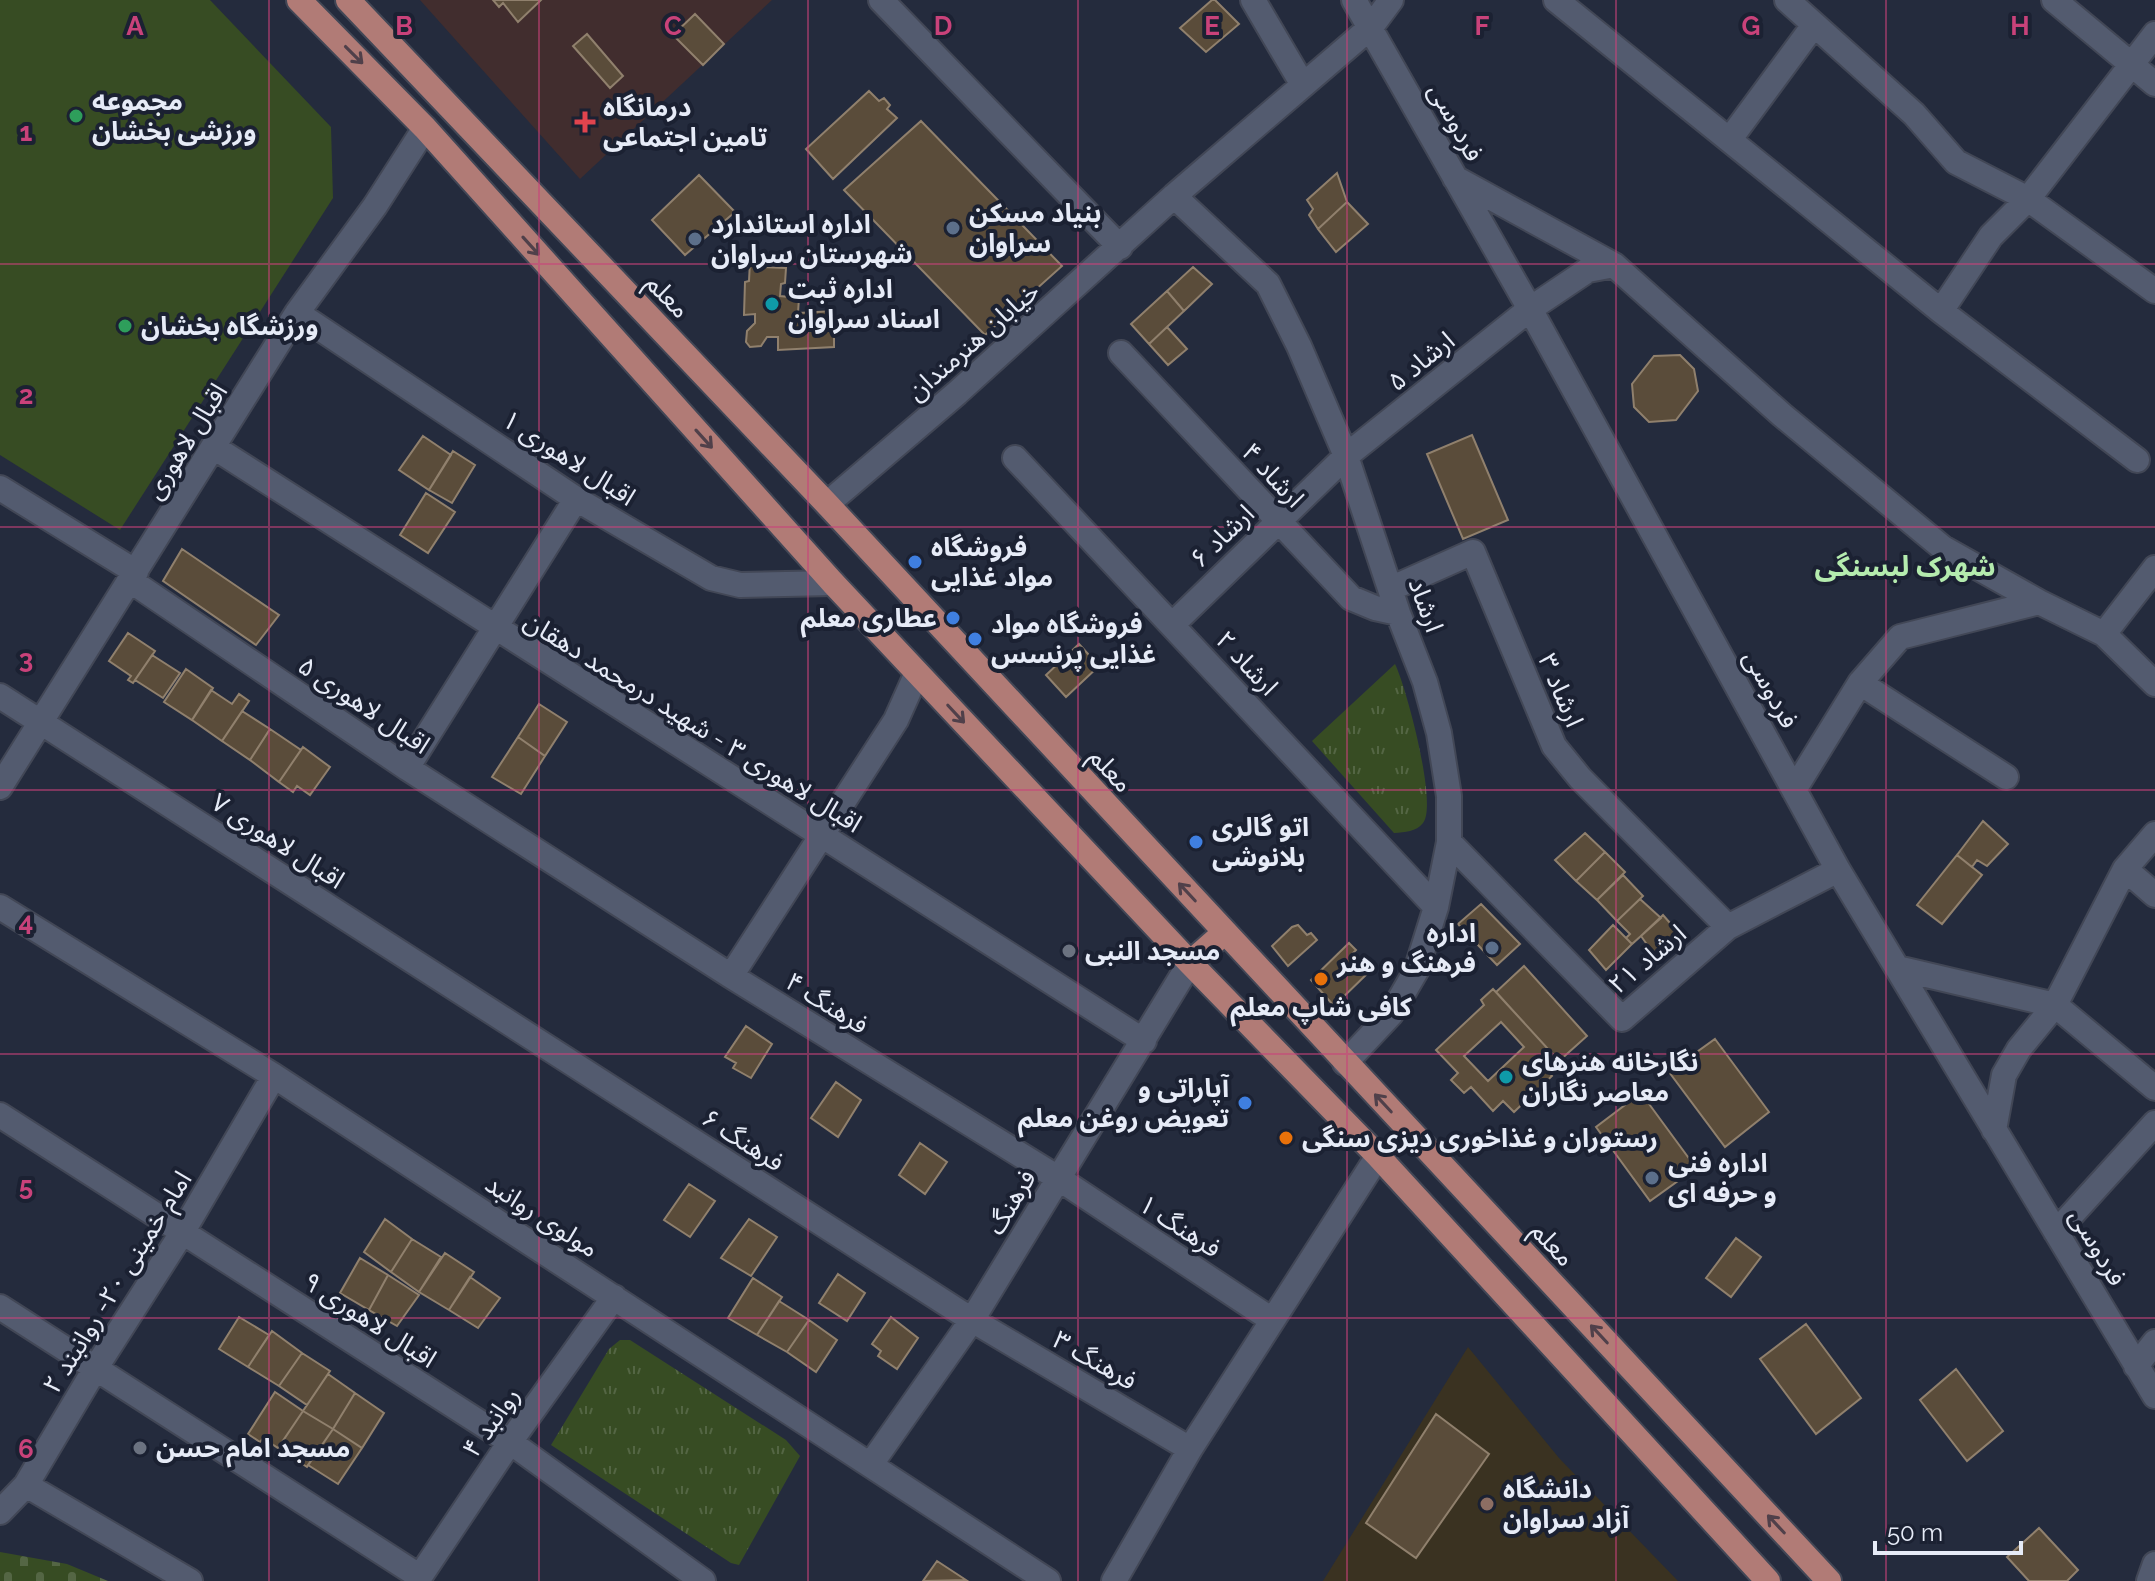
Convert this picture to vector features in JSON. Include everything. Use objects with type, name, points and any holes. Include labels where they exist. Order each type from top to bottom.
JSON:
[{"type":"main road","points":[[299,0],[425,128],[833,583],[1190,963],[1378,1156],[1768,1581]]},
{"type":"main road","name":"معلم","points":[[348,0],[827,504],[1829,1581]]},
{"type":"main road","points":[[1190,963],[1224,933]]},
{"type":"street","points":[[881,0],[1120,247]]},
{"type":"street","points":[[1253,0],[1303,85]]},
{"type":"street","name":"فردوسی","points":[[1354,0],[1530,309],[1838,870],[2155,1396]]},
{"type":"street","name":"خیابان هنرمندان","points":[[827,504],[957,393],[1174,196],[1371,27],[1391,0]]},
{"type":"street","points":[[1556,0],[1941,311],[2137,460]]},
{"type":"street","points":[[1787,0],[1914,114],[1956,162],[2028,199],[2155,291]]},
{"type":"street","points":[[2054,0],[2155,84]]},
{"type":"street","points":[[1730,139],[1814,25]]},
{"type":"street","points":[[1941,311],[1991,236],[2028,199],[2155,34]]},
{"type":"street","name":"اقبال لاهوری","points":[[0,787],[297,313],[375,206],[425,128]]},
{"type":"street","points":[[1455,178],[1614,265],[1782,415],[1943,548],[2104,634],[2155,684]]},
{"type":"street","name":"ارشاد","points":[[1174,196],[1268,284],[1299,346],[1346,456],[1398,613],[1425,682],[1439,733],[1449,796],[1449,842],[1436,907],[1416,971],[1391,1014],[1345,1063]]},
{"type":"street","name":"ارشاد ۵","points":[[1346,456],[1530,309],[1588,270],[1614,265]]},
{"type":"street","name":"اقبال لاهوری ۱","points":[[297,313],[576,499],[711,578],[740,585],[833,583]]},
{"type":"street","name":"ارشاد ۴","points":[[1121,353],[1351,598],[1398,613]]},
{"type":"street","name":"اقبال لاهوری ۳ - شهید درمحمد دهقان","points":[[215,448],[1144,1041]]},
{"type":"street","name":"ارشاد ۶","points":[[1173,624],[1346,456]]},
{"type":"street","name":"ارشاد ۲","points":[[1015,458],[1436,907]]},
{"type":"street","name":"اقبال لاهوری ۵","points":[[0,488],[133,576],[407,768],[569,872]]},
{"type":"street","points":[[407,768],[576,499]]},
{"type":"street","name":"ارشاد ۳","points":[[1390,589],[1473,552],[1554,746],[1580,778],[1728,927]]},
{"type":"street","points":[[2104,634],[2155,568]]},
{"type":"street","points":[[1794,790],[1860,683],[1900,637],[2039,602]]},
{"type":"street","points":[[731,976],[896,720],[917,673]]},
{"type":"street","points":[[1860,683],[2006,777]]},
{"type":"street","name":"اقبال لاهوری ۷","points":[[0,696],[485,1007]]},
{"type":"street","points":[[1994,1130],[2004,1075],[2019,1049],[2055,1005],[2125,869],[2155,834]]},
{"type":"street","name":"ارشاد ۲۱","points":[[1449,842],[1622,1019],[1728,927],[1838,870]]},
{"type":"street","points":[[2125,869],[2155,895]]},
{"type":"street","name":"فرهنگ ۴","points":[[569,872],[1058,1178]]},
{"type":"street","name":"مولوی روانبد","points":[[0,907],[274,1076],[1048,1581]]},
{"type":"street","name":"فرهنگ","points":[[871,1464],[972,1320],[1190,963]]},
{"type":"street","points":[[1897,968],[2055,1005],[2155,1088]]},
{"type":"street","name":"فرهنگ ۶","points":[[485,1007],[972,1320]]},
{"type":"street","name":"امام خمینی ۲۰- روانبند ۲","points":[[0,1512],[26,1485],[182,1233],[274,1076]]},
{"type":"street","name":"اقبال لاهوری ۹","points":[[0,1115],[510,1442],[703,1581]]},
{"type":"street","points":[[2056,1232],[2155,1123]]},
{"type":"street","points":[[1114,1581],[1190,1449],[1378,1156]]},
{"type":"street","name":"فرهنگ ۱","points":[[1058,1178],[1272,1320]]},
{"type":"street","name":"روانبد ۴","points":[[418,1579],[510,1442],[614,1297]]},
{"type":"street","points":[[0,1307],[418,1579]]},
{"type":"street","name":"فرهنگ ۳","points":[[972,1320],[1190,1449]]},
{"type":"street","points":[[2136,1366],[2155,1342]]},
{"type":"street","points":[[26,1485],[190,1581]]},
{"type":"street","points":[[2149,1581],[2155,1564]]},
{"type":"shaded area","name":"درمانگاه تامین اجتماعی","points":[[420,0],[772,0],[580,179]]},
{"type":"shaded area","name":"دانشگاه آزاد سراوان","points":[[1468,1347],[1559,1458],[1678,1581],[1323,1581]]},
{"type":"green space","name":"ورزشگاه بخشان","points":[[0,0],[210,0],[331,127],[333,198],[120,530],[0,455]]},
{"type":"green space","points":[[1395,664],[1419,745],[1427,812],[1423,823],[1417,828],[1394,833],[1312,741]]},
{"type":"green space","points":[[620,1340],[630,1340],[786,1440],[800,1456],[739,1565],[731,1563],[551,1445],[609,1349]]},
{"type":"green space","points":[[0,1552],[67,1564],[108,1581],[0,1581]]},
{"type":"building","points":[[493,0],[541,0],[518,22],[503,3],[499,7]]},
{"type":"building","points":[[1212,0],[1239,24],[1206,52],[1180,28]]},
{"type":"building","points":[[695,14],[724,44],[703,65],[673,35]]},
{"type":"building","points":[[587,34],[623,76],[610,88],[573,46]]},
{"type":"building","points":[[869,91],[879,101],[884,98],[890,105],[887,109],[897,118],[833,179],[806,149]]},
{"type":"building","name":"بنیاد مسکن سراوان","points":[[921,121],[1062,266],[985,335],[844,190]]},
{"type":"building","points":[[1337,173],[1347,202],[1318,229],[1309,215],[1313,209],[1307,200]]},
{"type":"building","points":[[699,175],[735,212],[685,255],[652,220]]},
{"type":"building","points":[[1347,202],[1368,224],[1336,252],[1318,229]]},
{"type":"building","name":"اداره ثبت اسناد سراوان","points":[[750,262],[763,262],[763,267],[786,268],[780,296],[799,298],[798,313],[834,311],[834,347],[778,350],[778,337],[767,337],[761,346],[750,347],[746,342],[747,331],[755,323],[755,314],[744,315],[745,282],[749,281]]},
{"type":"building","points":[[1193,267],[1212,284],[1184,311],[1167,291]]},
{"type":"building","points":[[1167,291],[1184,311],[1149,344],[1131,324]]},
{"type":"building","points":[[1167,327],[1187,349],[1168,365],[1149,344]]},
{"type":"building","points":[[1680,355],[1694,369],[1698,391],[1676,420],[1649,422],[1634,407],[1632,384],[1654,356]]},
{"type":"building","points":[[1472,435],[1508,520],[1463,539],[1427,454]]},
{"type":"building","points":[[423,436],[451,455],[429,490],[399,470]]},
{"type":"building","points":[[453,451],[475,465],[452,503],[429,490]]},
{"type":"building","points":[[426,493],[455,512],[428,553],[400,535]]},
{"type":"building","points":[[182,549],[279,615],[256,645],[163,581]]},
{"type":"building","points":[[128,633],[155,651],[133,683],[128,680],[131,676],[109,661]]},
{"type":"building","points":[[1079,644],[1099,666],[1066,697],[1046,675]]},
{"type":"building","points":[[152,655],[180,673],[163,698],[135,680]]},
{"type":"building","points":[[186,669],[213,688],[192,720],[164,702]]},
{"type":"building","points":[[211,690],[232,704],[239,694],[249,701],[222,741],[192,720]]},
{"type":"building","points":[[539,704],[567,722],[545,756],[518,737]]},
{"type":"building","points":[[242,711],[270,729],[250,760],[222,741]]},
{"type":"building","points":[[270,729],[301,750],[279,782],[250,760]]},
{"type":"building","points":[[518,737],[545,756],[521,794],[492,777]]},
{"type":"building","points":[[303,747],[330,767],[310,795],[297,786],[293,792],[279,782]]},
{"type":"building","points":[[1983,821],[2008,844],[1987,866],[1977,860],[1972,867],[1957,855]]},
{"type":"building","points":[[1585,833],[1605,852],[1576,881],[1555,860]]},
{"type":"building","points":[[1605,852],[1625,872],[1597,900],[1576,881]]},
{"type":"building","points":[[1957,855],[1982,875],[1942,924],[1917,905]]},
{"type":"building","points":[[1623,875],[1643,896],[1617,921],[1597,900]]},
{"type":"building","points":[[1640,899],[1661,918],[1632,944],[1626,938],[1630,934],[1617,921]]},
{"type":"building","points":[[1481,904],[1520,944],[1497,965],[1458,924]]},
{"type":"building","points":[[1663,915],[1684,939],[1660,963],[1641,936]]},
{"type":"building","points":[[1298,925],[1317,940],[1288,966],[1272,946]]},
{"type":"building","points":[[1613,925],[1632,944],[1606,970],[1589,950]]},
{"type":"building","points":[[1349,943],[1356,950],[1353,953],[1371,970],[1334,1006],[1311,980]]},
{"type":"building","points":[[1524,966],[1587,1036],[1559,1061],[1496,992]]},
{"type":"building","points":[[1493,989],[1559,1061],[1549,1072],[1552,1076],[1514,1112],[1503,1101],[1493,1111],[1471,1087],[1464,1093],[1451,1080],[1458,1073],[1436,1050],[1484,1005],[1481,1000]],"holes":[[[1501,1022],[1524,1047],[1488,1081],[1464,1056]]]},
{"type":"building","points":[[746,1026],[772,1044],[751,1078],[733,1068],[736,1063],[725,1057]]},
{"type":"building","points":[[1715,1039],[1769,1112],[1725,1147],[1669,1072]]},
{"type":"building","points":[[836,1082],[861,1100],[838,1137],[811,1118]]},
{"type":"building","points":[[1641,1093],[1696,1168],[1650,1201],[1596,1127]]},
{"type":"building","points":[[920,1143],[947,1162],[925,1194],[899,1175]]},
{"type":"building","points":[[689,1184],[715,1201],[690,1237],[664,1220]]},
{"type":"building","points":[[385,1219],[412,1239],[391,1272],[364,1252]]},
{"type":"building","points":[[749,1219],[777,1237],[751,1276],[721,1258]]},
{"type":"building","points":[[1736,1238],[1761,1257],[1731,1297],[1706,1278]]},
{"type":"building","points":[[412,1239],[441,1257],[419,1292],[391,1272]]},
{"type":"building","points":[[445,1253],[474,1272],[449,1310],[419,1292]]},
{"type":"building","points":[[360,1258],[388,1275],[369,1310],[340,1293]]},
{"type":"building","points":[[838,1274],[865,1293],[847,1321],[819,1303]]},
{"type":"building","points":[[388,1275],[419,1295],[397,1326],[369,1310]]},
{"type":"building","points":[[470,1277],[500,1298],[478,1328],[449,1310]]},
{"type":"building","points":[[753,1278],[782,1297],[757,1335],[728,1318]]},
{"type":"building","points":[[779,1301],[809,1320],[787,1352],[757,1335]]},
{"type":"building","points":[[239,1317],[269,1335],[248,1367],[219,1349]]},
{"type":"building","points":[[891,1317],[918,1338],[897,1369],[878,1356],[881,1351],[872,1344]]},
{"type":"building","points":[[809,1320],[837,1340],[816,1372],[787,1352]]},
{"type":"building","points":[[1806,1324],[1861,1398],[1816,1434],[1760,1359]]},
{"type":"building","points":[[272,1331],[302,1353],[279,1386],[248,1367]]},
{"type":"building","points":[[302,1353],[330,1371],[307,1405],[279,1386]]},
{"type":"building","points":[[1956,1369],[2003,1431],[1967,1461],[1920,1400]]},
{"type":"building","points":[[328,1374],[355,1393],[333,1429],[303,1411]]},
{"type":"building","points":[[275,1392],[303,1411],[278,1448],[263,1438],[260,1442],[248,1434]]},
{"type":"building","points":[[355,1393],[384,1413],[362,1448],[333,1429]]},
{"type":"building","points":[[303,1411],[333,1429],[307,1467],[278,1448]]},
{"type":"building","points":[[1436,1414],[1489,1454],[1416,1558],[1366,1523]]},
{"type":"building","points":[[333,1429],[362,1448],[338,1484],[308,1465]]},
{"type":"building","points":[[2039,1528],[2078,1570],[2067,1581],[2029,1581],[2007,1557]]},
{"type":"building","points":[[937,1561],[966,1580],[923,1581]]},
{"type":"place","name":"مجموعه ورزشی بخشان","points":[[76,116]]},
{"type":"place","name":"درمانگاه تامین اجتماعی","points":[[585,122]]},
{"type":"place","name":"بنیاد مسکن سراوان","points":[[953,228]]},
{"type":"place","name":"اداره استاندارد شهرستان سراوان","points":[[695,239]]},
{"type":"place","name":"اداره ثبت اسناد سراوان","points":[[772,304]]},
{"type":"place","name":"ورزشگاه بخشان","points":[[125,326]]},
{"type":"place","name":"فروشگاه مواد غذایی","points":[[915,562]]},
{"type":"place","name":"عطاری معلم","points":[[953,618]]},
{"type":"place","name":"فروشگاه مواد غذایی پرنسس","points":[[975,639]]},
{"type":"place","name":"اتو گالری بلانوشی","points":[[1196,842]]},
{"type":"place","name":"اداره فرهنگ و هنر","points":[[1492,948]]},
{"type":"place","name":"مسجد النبی","points":[[1069,951]]},
{"type":"place","name":"کافی شاپ معلم","points":[[1321,979]]},
{"type":"place","name":"نگارخانه هنرهای معاصر نگاران","points":[[1506,1077]]},
{"type":"place","name":"آپاراتی و تعویض روغن معلم","points":[[1245,1103]]},
{"type":"place","name":"رستوران و غذاخوری دیزی سنگی","points":[[1286,1138]]},
{"type":"place","name":"اداره فنی و حرفه ای","points":[[1652,1178]]},
{"type":"place","name":"مسجد امام حسن","points":[[140,1448]]},
{"type":"place","name":"دانشگاه آزاد سراوان","points":[[1487,1504]]},
{"type":"district","name":"شهرک لبسنگی","points":[[1905,566]]}]
